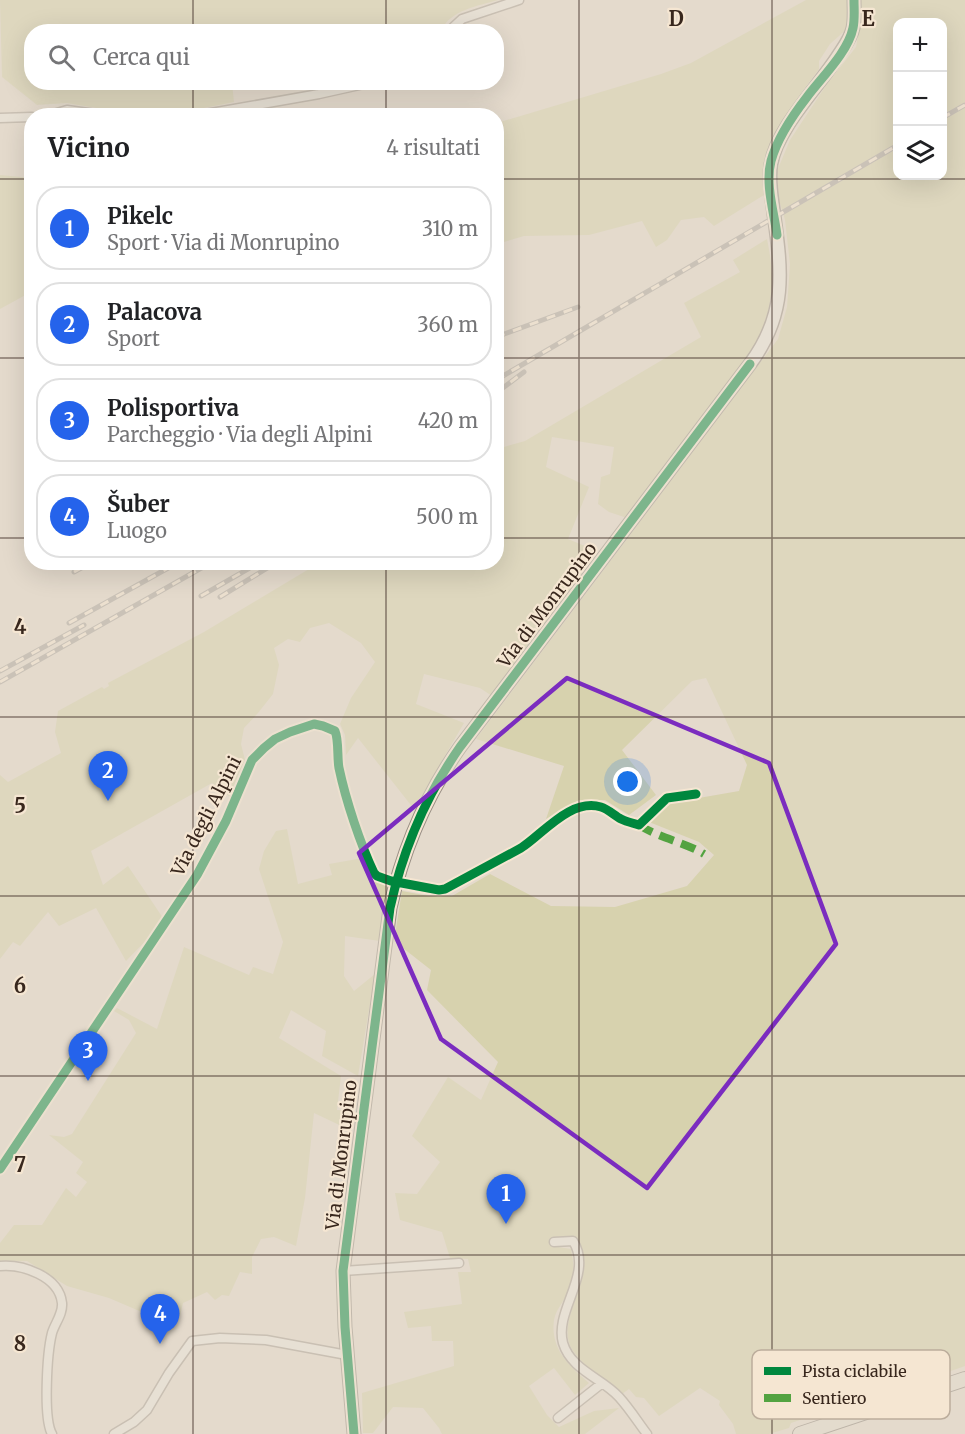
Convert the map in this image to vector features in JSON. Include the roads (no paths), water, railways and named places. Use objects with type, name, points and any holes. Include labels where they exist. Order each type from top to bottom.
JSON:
[{"type":"main road","name":"Via di Monrupino","points":[[354,1434],[343,1271],[385,938],[395,882],[412,832],[443,771],[750,364],[765,340],[777,310],[781,280],[770,184],[771,164],[776,148],[805,98],[830,69],[850,37],[853,28],[854,0]]},
{"type":"main road","points":[[950,1384],[965,1379]]},
{"type":"main road","points":[[800,1434],[845,1419]]},
{"type":"street","points":[[458,24],[468,16],[519,0]]},
{"type":"street","points":[[239,108],[337,90]]},
{"type":"street","points":[[0,118],[24,117]]},
{"type":"street","name":"Via degli Alpini","points":[[0,1169],[197,875],[226,820],[252,760],[275,739],[314,724],[334,731],[339,770],[366,855],[377,876],[395,882]]},
{"type":"street","points":[[395,882],[439,890],[445,889],[526,844],[545,827],[574,809],[601,807],[624,821],[639,825],[667,798],[696,794]]},
{"type":"street","points":[[554,1242],[573,1241],[577,1247],[576,1286],[562,1321],[564,1347],[580,1368],[618,1396],[647,1434]]},
{"type":"street","points":[[343,1271],[459,1263]]},
{"type":"street","points":[[0,1266],[20,1266],[39,1275],[56,1288],[62,1301],[62,1309],[52,1333],[47,1374],[49,1426],[52,1434]]},
{"type":"street","points":[[114,1434],[134,1422],[147,1410],[192,1341],[220,1338],[266,1340],[347,1355]]},
{"type":"street","points":[[558,1418],[601,1384]]},
{"type":"railway","points":[[947,115],[965,105]]},
{"type":"railway","points":[[504,375],[893,148]]},
{"type":"railway","points":[[504,334],[578,307]]},
{"type":"railway","points":[[504,387],[524,372]]},
{"type":"railway","points":[[74,572],[78,570]]},
{"type":"railway","points":[[69,623],[165,570]]},
{"type":"railway","points":[[0,682],[198,570]]},
{"type":"railway","points":[[201,596],[246,570]]},
{"type":"railway","points":[[220,597],[264,570]]},
{"type":"railway","points":[[0,671],[84,625]]},
{"type":"place","name":"Palacova","points":[[108,801]]},
{"type":"place","name":"Polisportiva","points":[[88,1081]]},
{"type":"place","name":"Pikelc","points":[[506,1224]]},
{"type":"place","name":"Šuber","points":[[160,1344]]}]
